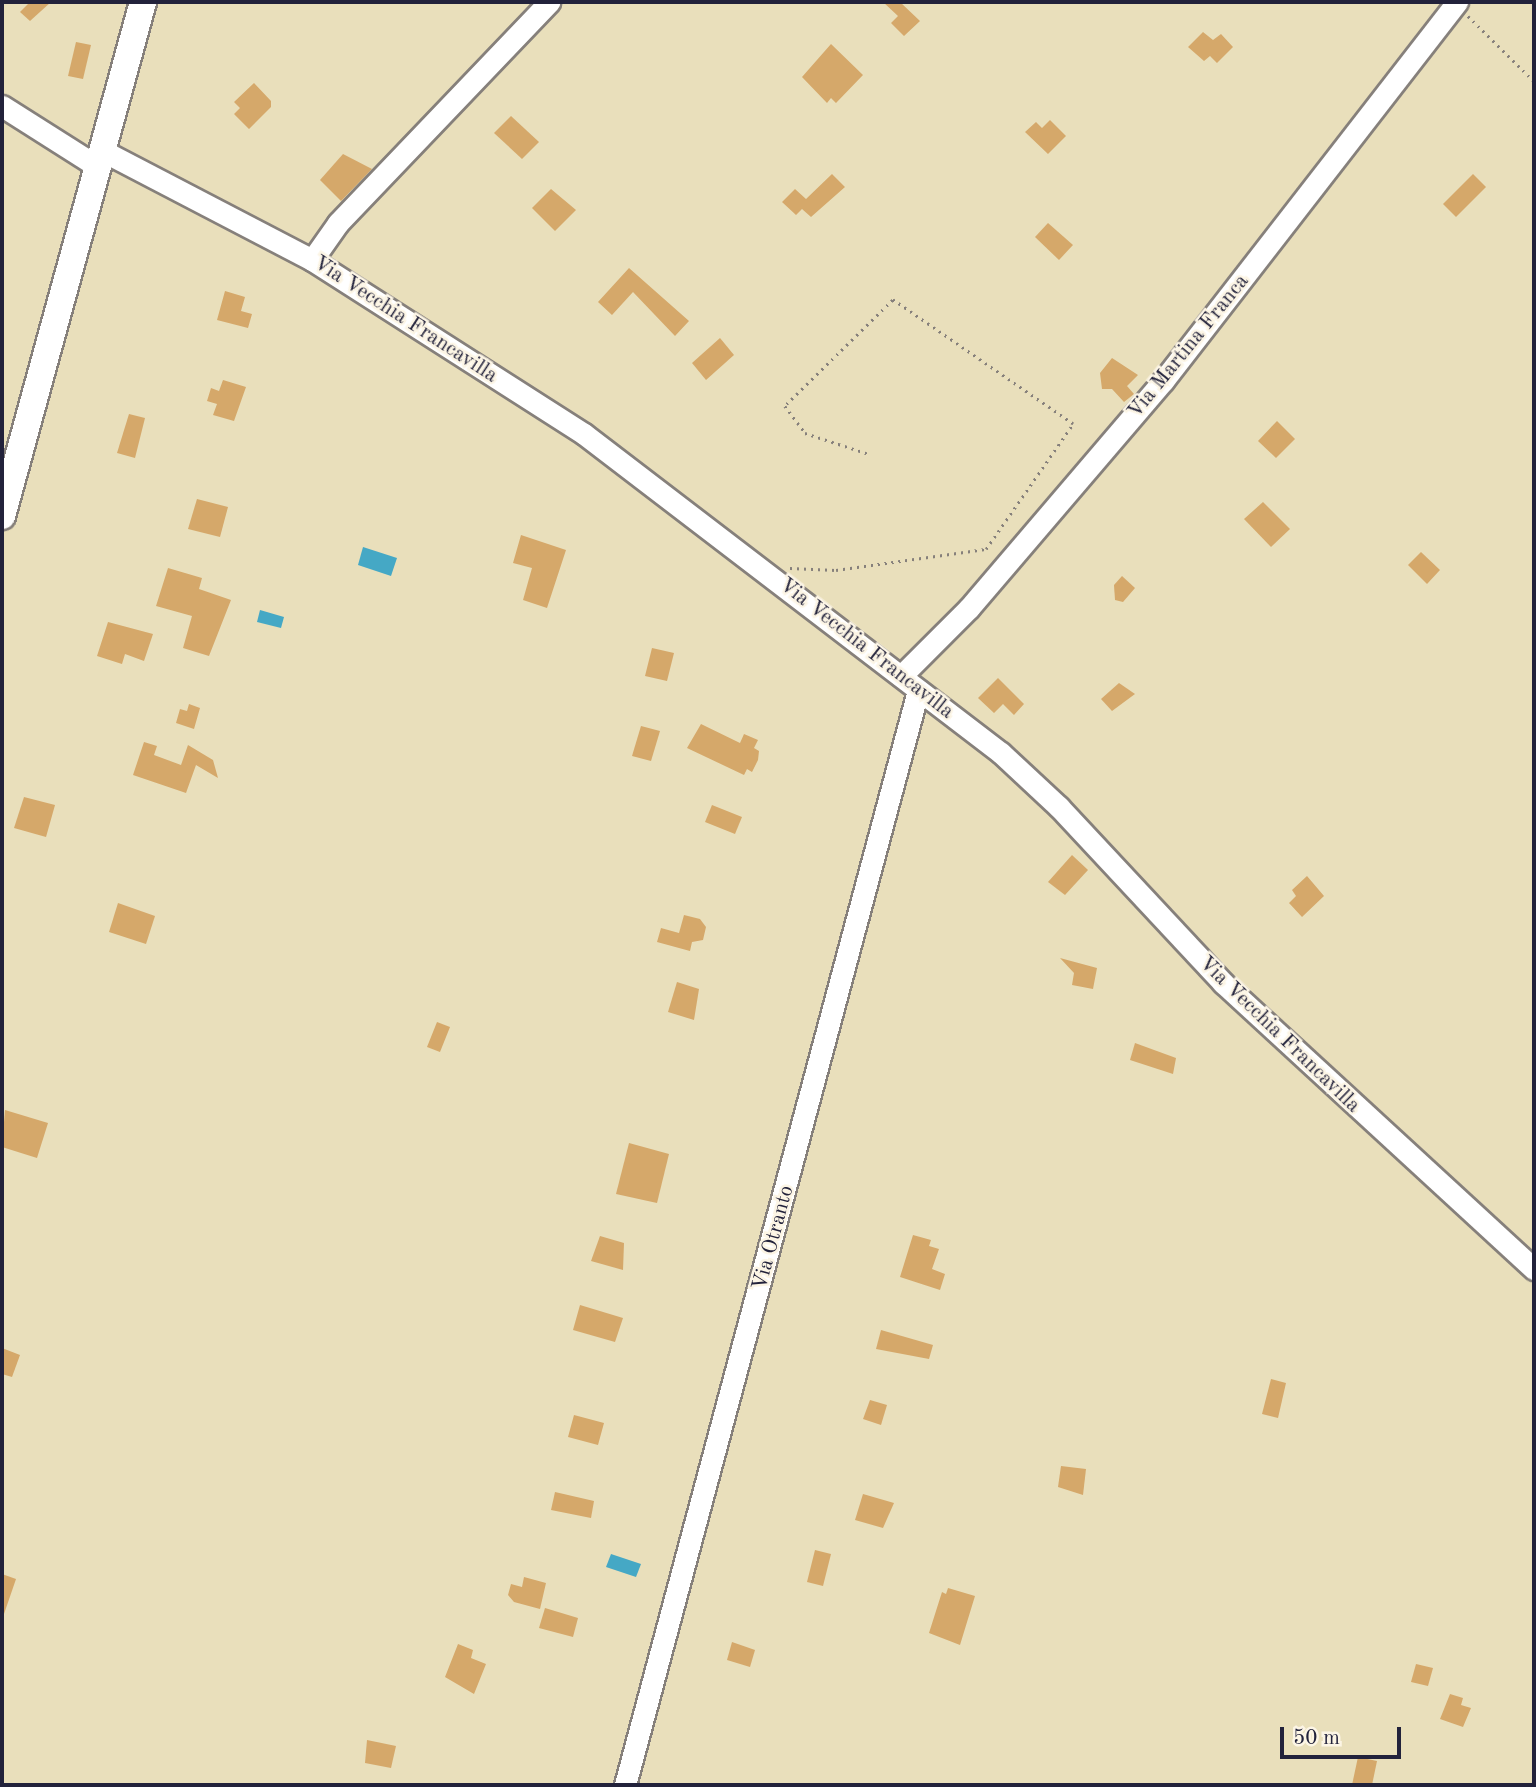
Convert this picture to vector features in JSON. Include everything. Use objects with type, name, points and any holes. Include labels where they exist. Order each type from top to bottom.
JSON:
[{"type":"main road","points":[[2,516],[143,2]]},
{"type":"street","points":[[312,260],[338,223],[548,2]]},
{"type":"street","name":"Via Martina Franca","points":[[901,676],[969,608],[1163,381],[1457,3]]},
{"type":"street","name":"Via Vecchia Francavilla","points":[[2,106],[101,159],[312,260],[584,434],[1002,753],[1059,807],[1223,983],[1534,1269]]},
{"type":"street","name":"Via Otranto","points":[[625,1785],[918,691]]},
{"type":"path","points":[[1457,3],[1534,81]]},
{"type":"path","points":[[759,567],[836,570],[986,549],[1073,424],[893,300],[785,405],[805,433],[869,454]]},
{"type":"water","points":[[363,547],[397,558],[391,576],[358,565]]},
{"type":"water","points":[[260,610],[284,617],[281,628],[257,622]]},
{"type":"water","points":[[611,1554],[641,1564],[636,1577],[606,1567]]},
{"type":"building","points":[[30,2],[51,2],[30,21],[20,12]]},
{"type":"building","points":[[883,2],[900,2],[920,21],[904,36],[891,23],[898,16]]},
{"type":"building","points":[[1203,32],[1213,40],[1221,34],[1233,47],[1217,63],[1210,56],[1204,61],[1188,47]]},
{"type":"building","points":[[76,42],[91,45],[83,79],[68,76]]},
{"type":"building","points":[[831,44],[863,75],[836,103],[831,98],[827,103],[802,77]]},
{"type":"building","points":[[254,83],[271,101],[271,107],[249,129],[234,114],[240,108],[234,102]]},
{"type":"building","points":[[511,116],[539,142],[522,159],[494,133]]},
{"type":"building","points":[[1050,120],[1066,136],[1048,154],[1025,132],[1036,122],[1042,128]]},
{"type":"building","points":[[343,154],[372,169],[341,201],[320,180]]},
{"type":"building","points":[[832,174],[845,187],[811,217],[802,209],[796,215],[782,202],[795,189],[806,199]]},
{"type":"building","points":[[1473,174],[1486,187],[1456,217],[1443,204]]},
{"type":"building","points":[[551,189],[576,210],[555,231],[532,208]]},
{"type":"building","points":[[1048,223],[1073,245],[1059,260],[1035,237]]},
{"type":"building","points":[[629,268],[689,321],[675,336],[633,292],[612,315],[598,302]]},
{"type":"building","points":[[225,291],[245,297],[241,311],[252,314],[248,328],[217,320]]},
{"type":"building","points":[[720,338],[734,355],[706,380],[692,363]]},
{"type":"building","points":[[1112,358],[1138,375],[1127,386],[1134,394],[1124,402],[1112,389],[1102,389],[1100,373]]},
{"type":"building","points":[[223,380],[246,387],[234,421],[213,415],[217,404],[207,401],[211,388],[219,391]]},
{"type":"building","points":[[129,414],[145,418],[135,458],[117,453]]},
{"type":"building","points":[[1277,421],[1295,439],[1276,458],[1258,441]]},
{"type":"building","points":[[197,499],[228,507],[220,537],[188,529]]},
{"type":"building","points":[[1263,502],[1290,529],[1271,547],[1244,519]]},
{"type":"building","points":[[521,535],[566,550],[547,608],[523,600],[532,568],[513,563]]},
{"type":"building","points":[[1421,552],[1440,570],[1427,584],[1408,565]]},
{"type":"building","points":[[168,568],[202,578],[199,589],[231,600],[209,656],[183,648],[192,616],[156,606]]},
{"type":"building","points":[[1122,576],[1135,588],[1123,602],[1115,600],[1114,585]]},
{"type":"building","points":[[108,622],[153,634],[144,661],[125,654],[122,664],[97,656]]},
{"type":"building","points":[[652,648],[674,653],[667,681],[645,676]]},
{"type":"building","points":[[998,678],[1024,704],[1014,715],[1003,704],[994,713],[978,698]]},
{"type":"building","points":[[1119,683],[1135,694],[1112,711],[1101,699]]},
{"type":"building","points":[[189,704],[200,708],[194,729],[176,723],[180,709],[187,711]]},
{"type":"building","points":[[701,724],[740,743],[744,734],[758,740],[754,748],[759,751],[758,760],[752,772],[747,769],[744,775],[687,748]]},
{"type":"building","points":[[641,726],[660,731],[651,761],[632,756]]},
{"type":"building","points":[[144,742],[157,746],[154,755],[181,765],[188,745],[213,760],[218,778],[196,765],[186,793],[133,775]]},
{"type":"building","points":[[24,797],[55,805],[46,837],[14,828]]},
{"type":"building","points":[[712,805],[742,817],[735,834],[705,822]]},
{"type":"building","points":[[1072,855],[1088,870],[1065,895],[1048,882]]},
{"type":"building","points":[[1307,876],[1324,896],[1302,917],[1289,903],[1296,896],[1292,890]]},
{"type":"building","points":[[118,903],[155,916],[146,944],[109,932]]},
{"type":"building","points":[[684,915],[700,919],[706,927],[703,940],[692,942],[690,951],[657,942],[661,928],[679,933]]},
{"type":"building","points":[[1060,958],[1097,968],[1093,989],[1072,985],[1074,973]]},
{"type":"building","points":[[677,982],[699,989],[694,1020],[668,1012]]},
{"type":"building","points":[[437,1022],[450,1027],[440,1052],[427,1047]]},
{"type":"building","points":[[1135,1043],[1176,1058],[1173,1074],[1130,1060]]},
{"type":"building","points":[[5,1110],[48,1123],[37,1158],[2,1147]]},
{"type":"building","points":[[629,1143],[669,1154],[657,1203],[616,1194]]},
{"type":"building","points":[[913,1235],[931,1240],[929,1246],[939,1249],[932,1269],[945,1274],[940,1290],[900,1277]]},
{"type":"building","points":[[600,1236],[624,1243],[623,1270],[591,1261]]},
{"type":"building","points":[[580,1305],[623,1318],[615,1342],[573,1330]]},
{"type":"building","points":[[881,1330],[933,1345],[929,1359],[876,1349]]},
{"type":"building","points":[[2,1348],[20,1355],[12,1377],[2,1374]]},
{"type":"building","points":[[1271,1379],[1286,1383],[1278,1418],[1262,1414]]},
{"type":"building","points":[[870,1400],[887,1405],[881,1425],[863,1419]]},
{"type":"building","points":[[574,1415],[604,1423],[598,1445],[568,1437]]},
{"type":"building","points":[[1061,1466],[1086,1469],[1083,1495],[1058,1487]]},
{"type":"building","points":[[555,1492],[594,1501],[591,1518],[551,1510]]},
{"type":"building","points":[[863,1494],[894,1503],[883,1528],[855,1520]]},
{"type":"building","points":[[815,1550],[831,1554],[823,1586],[807,1582]]},
{"type":"building","points":[[2,1574],[16,1579],[4,1614],[2,1613]]},
{"type":"building","points":[[524,1577],[546,1583],[540,1609],[514,1602],[508,1595],[511,1584],[522,1587]]},
{"type":"building","points":[[948,1588],[975,1596],[960,1645],[929,1633],[942,1592],[946,1594]]},
{"type":"building","points":[[545,1608],[578,1618],[573,1637],[539,1628]]},
{"type":"building","points":[[732,1642],[755,1650],[750,1667],[727,1660]]},
{"type":"building","points":[[458,1644],[473,1650],[471,1658],[486,1664],[474,1694],[445,1677]]},
{"type":"building","points":[[1416,1664],[1433,1668],[1428,1686],[1411,1682]]},
{"type":"building","points":[[1450,1694],[1463,1698],[1461,1705],[1471,1708],[1463,1727],[1440,1719]]},
{"type":"building","points":[[367,1740],[396,1746],[391,1768],[365,1763]]},
{"type":"building","points":[[1358,1757],[1377,1761],[1372,1785],[1352,1785]]}]
